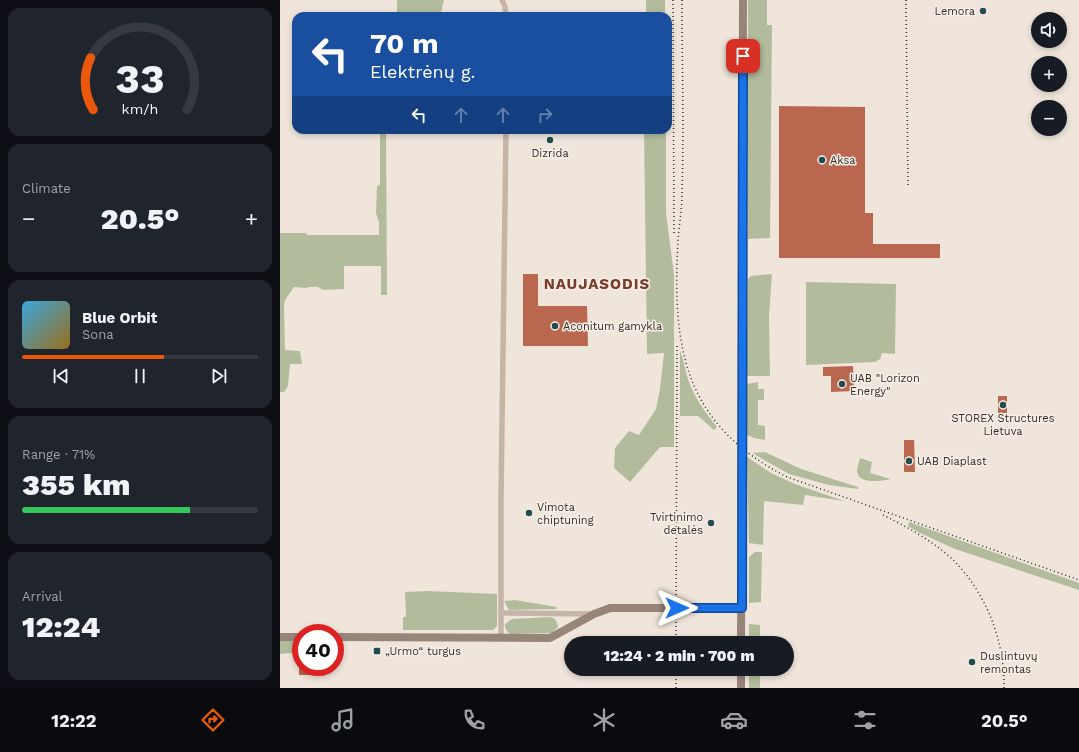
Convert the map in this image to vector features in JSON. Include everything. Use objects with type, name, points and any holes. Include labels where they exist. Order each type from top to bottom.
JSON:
[{"type":"street","points":[[502,0],[506,12]]},
{"type":"street","points":[[742,636],[743,0]]},
{"type":"street","points":[[502,638],[502,452],[506,134]]},
{"type":"street","points":[[344,637],[550,638],[594,614],[614,607],[742,608]]},
{"type":"street","points":[[502,613],[594,614]]},
{"type":"street","points":[[280,637],[292,637]]},
{"type":"street","points":[[741,676],[741,688]]},
{"type":"green space","points":[[397,0],[444,0],[441,12],[397,12]]},
{"type":"green space","points":[[646,0],[665,0],[665,12],[646,12]]},
{"type":"green space","points":[[748,0],[767,0],[767,25],[772,25],[770,238],[748,239]]},
{"type":"green space","points":[[380,134],[386,134],[387,295],[381,295],[381,266],[344,266],[344,289],[323,290],[318,287],[294,287],[285,300],[284,307],[285,350],[300,351],[302,364],[290,364],[288,386],[284,392],[280,392],[280,233],[306,233],[307,235],[379,235],[379,223],[376,213],[377,186],[380,185]]},
{"type":"green space","points":[[644,134],[666,134],[666,213],[674,275],[674,447],[660,447],[630,482],[614,468],[615,448],[629,431],[639,435],[656,409],[664,353],[647,354]]},
{"type":"green space","points":[[772,274],[769,316],[770,376],[747,376],[748,279],[751,276]]},
{"type":"green space","points":[[806,282],[896,284],[895,354],[882,353],[880,359],[875,362],[806,365]]},
{"type":"green space","points":[[680,351],[690,386],[700,404],[717,427],[714,430],[698,416],[680,416]]},
{"type":"green space","points":[[758,382],[758,389],[764,389],[764,400],[758,400],[758,425],[765,426],[765,440],[747,435],[747,384]]},
{"type":"green space","points":[[765,452],[801,469],[858,487],[858,489],[829,485],[789,474],[752,453]]},
{"type":"green space","points":[[747,457],[771,473],[795,484],[844,501],[805,495],[803,505],[764,501],[763,545],[749,543]]},
{"type":"green space","points":[[860,458],[872,462],[870,473],[891,479],[871,481],[861,478],[857,471]]},
{"type":"green space","points":[[909,522],[1079,583],[1079,590],[955,549],[908,526]]},
{"type":"green space","points":[[755,552],[762,552],[761,602],[749,603],[749,557]]},
{"type":"green space","points":[[427,591],[497,594],[497,626],[493,630],[403,630],[403,617],[406,617],[405,592]]},
{"type":"green space","points":[[515,600],[557,607],[556,609],[509,610],[504,601]]},
{"type":"green space","points":[[551,617],[556,620],[558,627],[552,633],[510,634],[505,627],[505,624],[512,619]]},
{"type":"green space","points":[[749,624],[760,625],[760,636],[749,636]]},
{"type":"green space","points":[[292,640],[292,653],[280,654],[280,641]]},
{"type":"green space","points":[[749,676],[760,676],[760,688],[749,688]]},
{"type":"building","name":"Aksa","points":[[779,106],[865,107],[865,213],[873,213],[873,244],[940,244],[940,258],[779,258]]},
{"type":"building","name":"Aconitum gamykla","points":[[523,274],[538,274],[538,306],[587,306],[588,346],[523,346]]},
{"type":"building","name":"UAB \"Lorizon Energy\"","points":[[853,366],[854,391],[831,392],[831,376],[823,376],[823,367]]},
{"type":"building","name":"STOREX Structures Lietuva","points":[[998,396],[1007,396],[1007,413],[998,413]]},
{"type":"building","name":"UAB Diaplast","points":[[904,440],[914,440],[915,472],[904,472]]},
{"type":"railway","points":[[673,0],[674,234]]},
{"type":"railway","points":[[682,0],[683,169],[678,241],[678,316],[683,349],[692,380],[706,408],[726,433],[752,456],[787,477],[1079,580]]},
{"type":"railway","points":[[906,0],[908,186]]},
{"type":"railway","points":[[676,636],[677,344]]},
{"type":"railway","points":[[883,515],[913,531],[941,549],[957,564],[978,591],[986,606],[998,638],[1004,671],[1004,688]]},
{"type":"railway","points":[[676,676],[676,688]]},
{"type":"place","name":"Lemora","points":[[983,11]]},
{"type":"place","name":"Dizrida","points":[[550,140]]},
{"type":"place","name":"Aksa","points":[[822,160]]},
{"type":"place","name":"Aconitum gamykla","points":[[555,326]]},
{"type":"place","name":"UAB \"Lorizon Energy\"","points":[[842,384]]},
{"type":"place","name":"STOREX Structures Lietuva","points":[[1003,405]]},
{"type":"place","name":"UAB Diaplast","points":[[909,461]]},
{"type":"place","name":"Vimota chiptuning","points":[[529,513]]},
{"type":"place","name":"Tvirtinimo detalės","points":[[711,523]]},
{"type":"place","name":"„Urmo“ turgus","points":[[377,651]]},
{"type":"place","name":"Duslintuvų remontas","points":[[972,662]]},
{"type":"district","name":"NAUJASODIS","points":[[597,284]]},
{"type":"route","points":[[677,608],[742,608],[743,56]]}]
